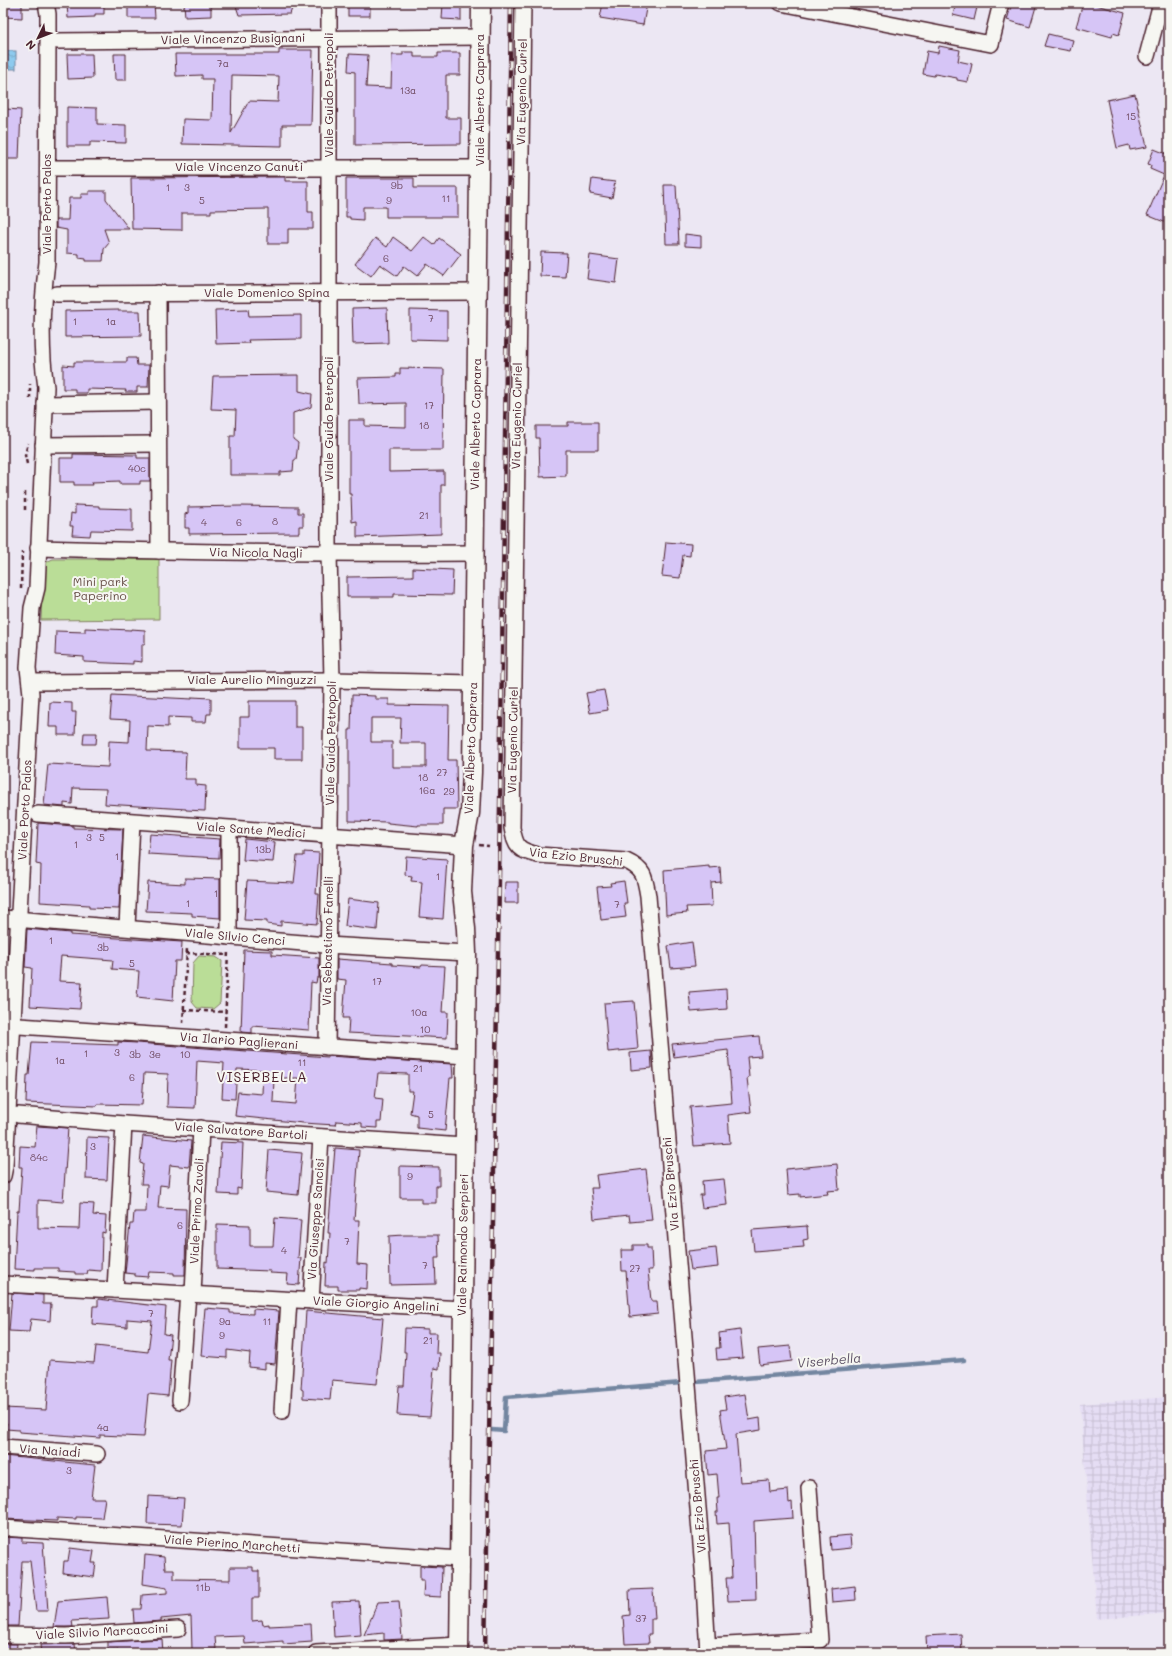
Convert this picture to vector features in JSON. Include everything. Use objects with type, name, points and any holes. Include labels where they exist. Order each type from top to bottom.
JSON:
[{"type":"street","name":"Viale Porto Palos","points":[[3,1176],[5,1166],[8,1025],[19,919],[30,682],[28,668],[32,608],[36,588],[45,404],[44,303],[47,262],[48,168],[48,14],[46,3]]},
{"type":"street","name":"Viale Guido Petropoli","points":[[329,3],[329,554],[332,680],[330,835]]},
{"type":"street","name":"Viale Alberto Caprara","points":[[464,845],[470,814],[472,772],[481,3]]},
{"type":"street","name":"Via Eugenio Curiel","points":[[512,828],[523,3]]},
{"type":"street","points":[[781,3],[809,6],[991,44],[1001,3]]},
{"type":"street","points":[[1147,56],[1161,3]]},
{"type":"street","name":"Viale Vincenzo Busignani","points":[[57,41],[480,37]]},
{"type":"street","name":"Viale Vincenzo Canuti","points":[[48,168],[479,168]]},
{"type":"street","name":"Viale Domenico Spina","points":[[57,294],[329,294],[478,292]]},
{"type":"street","points":[[158,293],[157,444],[159,552]]},
{"type":"street","points":[[45,404],[157,402]]},
{"type":"street","points":[[43,445],[157,444]]},
{"type":"street","name":"Via Nicola Nagli","points":[[38,548],[159,552],[329,554],[474,553]]},
{"type":"street","name":"Viale Aurelio Minguzzi","points":[[30,682],[332,680],[473,683]]},
{"type":"street","name":"Viale Sante Medici","points":[[38,814],[464,845]]},
{"type":"street","points":[[127,927],[132,822]]},
{"type":"street","name":"Via Ezio Bruschi","points":[[512,828],[515,844],[524,852],[538,855],[626,861],[638,866],[645,877],[648,896],[703,1569],[708,1650],[820,1640],[809,1488]]},
{"type":"street","points":[[229,829],[229,937]]},
{"type":"street","name":"Via Sebastiano Fanelli","points":[[327,1047],[327,945],[330,835]]},
{"type":"street","name":"Viale Raimondo Serpieri","points":[[459,1649],[467,953],[462,892],[464,845]]},
{"type":"street","name":"Viale Silvio Cenci","points":[[3,918],[127,927],[327,945],[467,953]]},
{"type":"street","name":"Via Ilario Paglierani","points":[[8,1025],[466,1056]]},
{"type":"street","name":"Viale Salvatore Bartoli","points":[[18,1115],[124,1124],[464,1146]]},
{"type":"street","points":[[115,1290],[124,1124]]},
{"type":"street","name":"Viale Primo Zavoli","points":[[191,1294],[201,1128]]},
{"type":"street","name":"Via Giuseppe Sancisi","points":[[311,1301],[321,1137]]},
{"type":"street","name":"Viale Giorgio Angelini","points":[[3,1284],[463,1309]]},
{"type":"street","points":[[180,1401],[191,1294]]},
{"type":"street","points":[[282,1412],[289,1300]]},
{"type":"street","name":"Via Naiadi","points":[[3,1447],[97,1454]]},
{"type":"street","name":"Viale Pierino Marchetti","points":[[3,1528],[460,1559]]},
{"type":"street","name":"Viale Silvio Marcaccini","points":[[3,1635],[66,1636],[178,1628]]},
{"type":"street","points":[[316,1653],[459,1649]]},
{"type":"path","points":[[30,404],[29,388],[31,381]]},
{"type":"path","points":[[28,441],[25,455],[28,468]]},
{"type":"path","points":[[26,490],[24,504],[26,515]]},
{"type":"path","points":[[21,592],[23,547]]},
{"type":"path","points":[[182,1036],[188,933]]},
{"type":"path","points":[[225,1039],[229,937]]},
{"type":"path","points":[[186,953],[228,955]]},
{"type":"path","points":[[183,1010],[226,1012]]},
{"type":"shaded area","points":[[1169,1397],[1169,1613],[1097,1619],[1080,1404]]},
{"type":"green space","name":"Mini park Paperino","points":[[53,559],[159,559],[159,619],[41,620],[43,563]]},
{"type":"green space","points":[[199,956],[216,957],[222,961],[220,1003],[213,1009],[197,1008],[192,1002],[193,963]]},
{"type":"water","points":[[3,51],[16,51],[16,69],[3,69]]},
{"type":"building","points":[[3,3],[22,3],[22,18],[3,17]]},
{"type":"building","points":[[67,3],[104,3],[104,14],[95,14],[95,17],[68,18]]},
{"type":"building","points":[[128,3],[154,3],[155,18],[128,18]]},
{"type":"building","points":[[184,3],[211,3],[211,16],[185,17]]},
{"type":"building","points":[[235,3],[294,3],[290,14],[239,15]]},
{"type":"building","points":[[348,3],[370,3],[370,16],[348,16]]},
{"type":"building","points":[[443,3],[461,3],[461,20],[442,19]]},
{"type":"building","points":[[603,3],[647,3],[643,25],[600,18]]},
{"type":"building","points":[[956,3],[978,3],[974,20],[953,15]]},
{"type":"building","points":[[1012,3],[1037,3],[1030,27],[1007,20]]},
{"type":"building","points":[[1083,3],[1089,3],[1125,13],[1119,35],[1113,33],[1112,37],[1076,27]]},
{"type":"building","points":[[1048,34],[1073,40],[1070,51],[1044,46]]},
{"type":"building","points":[[939,46],[960,50],[958,61],[972,64],[968,82],[957,80],[957,78],[935,74],[934,76],[923,74],[927,51],[938,53]]},
{"type":"building","points":[[279,50],[313,50],[311,125],[282,125],[282,146],[182,144],[183,119],[212,120],[213,79],[202,79],[202,75],[176,76],[175,54],[279,54]],"holes":[[[232,75],[279,76],[278,102],[249,101],[231,133]]]},
{"type":"building","points":[[403,52],[414,52],[414,57],[438,57],[438,53],[460,53],[460,75],[446,75],[446,118],[461,118],[461,144],[355,145],[355,72],[348,71],[349,54],[368,55],[366,87],[391,88],[392,55],[403,55]]},
{"type":"building","points":[[67,54],[92,54],[93,78],[68,79]]},
{"type":"building","points":[[114,54],[126,54],[126,80],[115,80]]},
{"type":"building","points":[[1135,94],[1147,147],[1130,150],[1129,145],[1117,148],[1107,100]]},
{"type":"building","points":[[67,107],[97,108],[97,124],[126,125],[126,143],[90,142],[90,146],[67,146]]},
{"type":"building","points":[[6,109],[21,110],[19,159],[5,159],[5,153],[3,153],[3,112],[6,112]]},
{"type":"building","points":[[1154,149],[1169,155],[1169,224],[1147,215],[1164,175],[1150,169],[1151,165],[1148,164]]},
{"type":"building","points":[[285,177],[285,181],[308,181],[308,212],[313,212],[313,229],[288,229],[288,244],[268,244],[268,209],[211,210],[211,213],[182,213],[182,230],[132,229],[131,178]]},
{"type":"building","points":[[346,178],[414,178],[414,188],[458,188],[458,217],[386,217],[386,207],[363,207],[363,220],[350,219],[350,217],[346,217]]},
{"type":"building","points":[[592,179],[615,182],[612,198],[590,194]]},
{"type":"building","points":[[664,185],[676,185],[679,244],[666,244]]},
{"type":"building","points":[[89,191],[106,191],[106,199],[129,229],[104,229],[109,243],[104,249],[103,261],[86,261],[86,259],[79,258],[79,254],[67,253],[67,230],[56,228],[56,220],[68,220],[69,198],[81,198],[81,194],[89,194]]},
{"type":"building","points":[[685,234],[701,236],[701,247],[685,246]]},
{"type":"building","points":[[393,237],[412,251],[424,237],[434,245],[439,238],[461,254],[444,276],[427,264],[417,276],[404,266],[397,276],[380,264],[371,276],[355,264],[375,238],[387,247]]},
{"type":"building","points":[[541,252],[567,253],[565,277],[540,276]]},
{"type":"building","points":[[590,255],[619,259],[616,283],[587,279]]},
{"type":"building","points":[[387,308],[388,343],[353,344],[352,309]]},
{"type":"building","points":[[248,309],[249,316],[301,315],[301,339],[248,340],[249,343],[216,344],[215,310]]},
{"type":"building","points":[[410,310],[447,311],[447,340],[410,339]]},
{"type":"building","points":[[65,311],[140,311],[141,336],[65,337]]},
{"type":"building","points":[[127,358],[136,358],[137,365],[149,365],[148,387],[137,387],[137,392],[125,392],[126,390],[87,389],[87,393],[75,393],[75,389],[63,389],[63,365],[74,366],[74,362],[127,362]]},
{"type":"building","points":[[400,368],[444,369],[443,450],[389,450],[389,472],[444,471],[444,485],[441,485],[441,534],[357,537],[357,521],[352,522],[351,494],[349,494],[349,420],[365,420],[365,426],[406,427],[406,403],[359,404],[358,378],[396,377],[396,374],[400,374]]},
{"type":"building","points":[[299,375],[299,391],[312,394],[311,407],[293,413],[293,439],[298,443],[293,471],[280,472],[280,475],[230,475],[230,436],[235,436],[236,410],[211,409],[213,376]]},
{"type":"building","points":[[568,422],[598,422],[598,450],[566,450],[566,476],[540,477],[539,438],[536,438],[536,426],[568,426]]},
{"type":"building","points":[[73,454],[137,455],[137,458],[150,458],[150,481],[140,481],[140,484],[120,484],[120,481],[92,482],[93,485],[74,485],[74,482],[60,482],[60,458],[73,458]]},
{"type":"building","points":[[75,505],[99,506],[99,508],[132,509],[132,531],[91,530],[90,536],[72,535],[73,526],[70,526],[71,513],[75,514]]},
{"type":"building","points":[[188,507],[298,507],[298,513],[303,513],[303,526],[299,526],[299,533],[189,534],[189,528],[185,528],[185,514],[188,513]]},
{"type":"building","points":[[666,542],[691,544],[690,556],[683,555],[680,578],[662,576]]},
{"type":"building","points":[[413,568],[453,570],[452,595],[394,594],[394,597],[347,597],[347,577],[413,576]]},
{"type":"building","points":[[85,628],[145,630],[145,644],[142,644],[142,662],[133,661],[133,664],[84,662],[84,657],[55,655],[56,631],[85,632]]},
{"type":"building","points":[[604,690],[608,710],[590,713],[586,693]]},
{"type":"building","points":[[112,695],[192,699],[192,697],[211,698],[211,714],[207,714],[206,722],[191,722],[191,718],[168,717],[168,727],[148,726],[147,751],[186,752],[185,779],[196,779],[196,785],[206,786],[205,811],[105,804],[106,789],[73,788],[72,804],[64,803],[64,807],[44,805],[48,764],[108,767],[109,741],[129,742],[130,720],[110,719]]},
{"type":"building","points":[[352,695],[375,696],[375,699],[389,699],[389,705],[449,706],[448,760],[456,760],[457,809],[443,809],[443,825],[418,826],[388,822],[349,821],[349,730],[351,730]],"holes":[[[371,718],[401,718],[400,743],[426,743],[426,767],[392,767],[392,742],[371,742]]]},
{"type":"building","points":[[249,701],[295,701],[295,727],[302,727],[302,759],[274,759],[274,748],[240,748],[240,717],[249,717]]},
{"type":"building","points":[[50,702],[72,703],[72,712],[76,712],[75,735],[58,735],[58,727],[49,727]]},
{"type":"building","points":[[84,733],[97,733],[96,744],[83,744]]},
{"type":"building","points":[[38,823],[73,826],[73,828],[123,829],[119,909],[89,908],[89,905],[40,902],[41,865],[36,864]]},
{"type":"building","points":[[150,834],[220,839],[219,858],[148,854]]},
{"type":"building","points":[[245,839],[275,842],[273,862],[243,860]]},
{"type":"building","points":[[304,852],[319,853],[316,894],[319,894],[317,924],[281,921],[281,926],[267,924],[267,921],[244,920],[247,881],[294,883],[297,856],[304,856]]},
{"type":"building","points":[[406,856],[447,859],[443,919],[419,917],[422,882],[411,881],[412,876],[405,875]]},
{"type":"building","points":[[709,866],[709,868],[720,867],[721,882],[711,883],[712,906],[686,907],[687,913],[666,915],[664,870]]},
{"type":"building","points":[[185,878],[220,879],[220,918],[192,916],[192,913],[146,911],[148,882],[185,884]]},
{"type":"building","points":[[624,881],[627,903],[624,903],[626,917],[601,920],[597,887],[611,886],[610,883]]},
{"type":"building","points":[[505,882],[518,882],[518,903],[504,903]]},
{"type":"building","points":[[348,899],[379,903],[377,930],[345,926]]},
{"type":"building","points":[[27,929],[70,933],[70,935],[182,942],[181,961],[175,961],[173,1001],[137,997],[139,971],[112,969],[113,960],[61,956],[59,981],[82,982],[80,1009],[30,1006],[32,968],[25,967]]},
{"type":"building","points":[[692,942],[695,966],[671,968],[668,946]]},
{"type":"building","points":[[244,950],[272,951],[272,955],[319,958],[319,978],[317,978],[316,983],[311,982],[309,1030],[252,1026],[252,1033],[241,1032]]},
{"type":"building","points":[[337,959],[392,963],[392,965],[421,967],[422,965],[445,966],[442,1012],[448,1012],[447,1038],[348,1033],[349,1018],[343,1018],[346,980],[337,979]]},
{"type":"building","points":[[726,989],[727,1009],[691,1012],[689,992]]},
{"type":"building","points":[[634,1001],[638,1049],[608,1052],[604,1003]]},
{"type":"building","points":[[759,1036],[761,1056],[747,1057],[749,1077],[747,1078],[751,1112],[728,1115],[730,1143],[694,1146],[690,1107],[732,1103],[728,1050],[674,1057],[672,1044]]},
{"type":"building","points":[[32,1042],[118,1045],[118,1042],[452,1064],[453,1078],[450,1078],[445,1131],[417,1128],[417,1115],[410,1113],[413,1091],[408,1091],[408,1074],[378,1073],[375,1098],[383,1099],[381,1122],[377,1122],[377,1128],[362,1127],[362,1123],[336,1121],[335,1125],[235,1116],[238,1092],[262,1094],[263,1070],[237,1069],[235,1099],[222,1098],[224,1063],[197,1061],[195,1108],[167,1107],[168,1074],[144,1073],[142,1105],[98,1104],[97,1106],[26,1103],[27,1075],[29,1075]],"holes":[[[274,1078],[298,1078],[296,1104],[273,1102]]]},
{"type":"building","points":[[651,1051],[652,1068],[631,1070],[630,1053]]},
{"type":"building","points":[[37,1126],[68,1128],[63,1202],[38,1200],[38,1228],[79,1229],[80,1203],[94,1204],[93,1215],[106,1216],[105,1233],[102,1232],[101,1271],[88,1270],[87,1274],[75,1274],[75,1272],[58,1271],[58,1268],[35,1268],[35,1270],[14,1269],[17,1211],[19,1211],[22,1167],[19,1167],[20,1146],[35,1147]]},
{"type":"building","points":[[143,1136],[191,1141],[189,1167],[170,1165],[168,1186],[160,1185],[158,1208],[186,1209],[185,1275],[149,1272],[148,1277],[135,1276],[135,1274],[125,1273],[130,1224],[133,1224],[134,1212],[146,1212],[147,1184],[141,1184],[143,1164],[140,1163]]},
{"type":"building","points":[[87,1137],[109,1138],[107,1180],[86,1179]]},
{"type":"building","points":[[221,1142],[243,1143],[241,1189],[237,1188],[237,1195],[218,1194]]},
{"type":"building","points":[[335,1148],[359,1150],[354,1220],[359,1220],[357,1264],[368,1265],[367,1289],[359,1288],[359,1290],[338,1290],[338,1286],[325,1286],[326,1262],[328,1263],[330,1233],[328,1233]]},
{"type":"building","points":[[269,1150],[302,1153],[298,1195],[266,1192]]},
{"type":"building","points":[[837,1164],[839,1190],[827,1191],[828,1194],[800,1197],[800,1194],[788,1195],[786,1169]]},
{"type":"building","points":[[400,1166],[439,1167],[439,1186],[436,1186],[436,1203],[421,1203],[421,1198],[400,1198]]},
{"type":"building","points":[[646,1169],[652,1220],[630,1222],[629,1215],[594,1219],[591,1188],[598,1188],[596,1175]]},
{"type":"building","points":[[724,1179],[727,1205],[702,1208],[700,1195],[703,1195],[702,1181]]},
{"type":"building","points":[[275,1218],[301,1220],[298,1258],[301,1258],[299,1285],[287,1284],[288,1274],[270,1273],[271,1271],[217,1269],[217,1224],[250,1225],[250,1246],[273,1246]]},
{"type":"building","points":[[807,1226],[808,1239],[803,1240],[804,1247],[754,1251],[752,1230]]},
{"type":"building","points":[[438,1235],[439,1258],[435,1258],[436,1284],[390,1285],[389,1236]]},
{"type":"building","points":[[633,1245],[647,1245],[647,1248],[651,1248],[652,1270],[648,1270],[651,1301],[657,1301],[658,1314],[630,1317],[626,1271],[622,1271],[621,1250],[633,1250]]},
{"type":"building","points":[[716,1248],[718,1267],[691,1270],[688,1251]]},
{"type":"building","points":[[12,1293],[43,1295],[43,1304],[51,1304],[50,1321],[31,1319],[29,1332],[9,1331]]},
{"type":"building","points":[[98,1299],[166,1307],[164,1334],[171,1335],[168,1360],[171,1360],[168,1396],[148,1394],[144,1437],[100,1435],[100,1438],[19,1432],[19,1430],[6,1429],[7,1423],[3,1423],[4,1408],[46,1410],[50,1360],[94,1363],[96,1346],[148,1352],[152,1321],[127,1319],[127,1327],[92,1324],[93,1306],[98,1306]]},
{"type":"building","points":[[205,1308],[230,1310],[230,1313],[253,1314],[253,1309],[279,1311],[275,1364],[265,1363],[265,1369],[249,1367],[250,1353],[227,1350],[227,1358],[201,1356]]},
{"type":"building","points":[[306,1311],[383,1318],[377,1384],[332,1380],[330,1400],[303,1398],[303,1390],[301,1389]]},
{"type":"building","points":[[405,1328],[428,1329],[428,1333],[437,1333],[436,1353],[440,1353],[439,1369],[434,1368],[430,1417],[397,1415],[399,1386],[404,1386],[406,1352],[404,1352]]},
{"type":"building","points":[[740,1330],[743,1358],[717,1360],[716,1348],[720,1348],[719,1333]]},
{"type":"building","points":[[790,1346],[792,1361],[760,1365],[758,1349]]},
{"type":"building","points":[[745,1394],[749,1420],[760,1418],[761,1430],[736,1434],[740,1482],[769,1480],[770,1492],[788,1490],[789,1503],[792,1502],[793,1518],[754,1521],[756,1600],[728,1601],[726,1578],[732,1578],[729,1523],[717,1524],[717,1498],[719,1498],[717,1474],[708,1475],[706,1451],[726,1449],[720,1410],[726,1409],[724,1397]]},
{"type":"building","points":[[3,1456],[95,1465],[91,1498],[105,1498],[102,1518],[57,1518],[57,1521],[3,1519]]},
{"type":"building","points":[[148,1496],[184,1498],[182,1525],[147,1524]]},
{"type":"building","points":[[850,1535],[851,1548],[831,1550],[830,1537]]},
{"type":"building","points":[[3,1537],[22,1538],[22,1542],[43,1543],[48,1611],[36,1611],[30,1561],[22,1561],[18,1626],[3,1626]]},
{"type":"building","points":[[70,1548],[94,1551],[92,1563],[96,1563],[94,1577],[63,1573],[64,1561],[68,1561]]},
{"type":"building","points":[[145,1555],[164,1557],[165,1569],[174,1569],[174,1579],[230,1580],[230,1567],[253,1567],[253,1571],[259,1571],[259,1598],[252,1598],[252,1621],[262,1620],[263,1625],[269,1624],[269,1626],[311,1624],[312,1642],[283,1644],[283,1641],[245,1644],[244,1636],[215,1637],[216,1649],[192,1650],[191,1616],[161,1619],[161,1621],[134,1623],[133,1609],[141,1609],[142,1595],[167,1593],[167,1588],[143,1584]]},
{"type":"building","points":[[420,1566],[442,1567],[441,1597],[423,1596],[424,1580],[420,1580]]},
{"type":"building","points":[[855,1586],[856,1600],[832,1602],[831,1589]]},
{"type":"building","points":[[653,1589],[655,1619],[651,1619],[651,1634],[648,1634],[649,1643],[625,1644],[623,1616],[630,1615],[629,1590]]},
{"type":"building","points":[[107,1597],[109,1619],[72,1621],[73,1627],[54,1627],[58,1601]]},
{"type":"building","points":[[359,1601],[361,1635],[334,1637],[332,1602]]},
{"type":"building","points":[[399,1601],[402,1639],[384,1640],[384,1633],[364,1635],[378,1602]]},
{"type":"building","points":[[961,1634],[962,1653],[927,1653],[926,1636]]},
{"type":"building","points":[[162,1639],[163,1653],[118,1653],[118,1649],[108,1650],[108,1642]]},
{"type":"building","points":[[3,1644],[17,1644],[16,1653],[3,1653]]},
{"type":"building","points":[[75,1644],[76,1653],[41,1653],[40,1645]]},
{"type":"waterway","name":"Viserbella","points":[[696,1382],[964,1360]]},
{"type":"waterway","name":"Viserbella","points":[[492,1430],[504,1431],[506,1397],[682,1383]]},
{"type":"railway","points":[[485,1653],[498,951],[511,3]]},
{"type":"district","name":"VISERBELLA","points":[[262,1077]]}]
